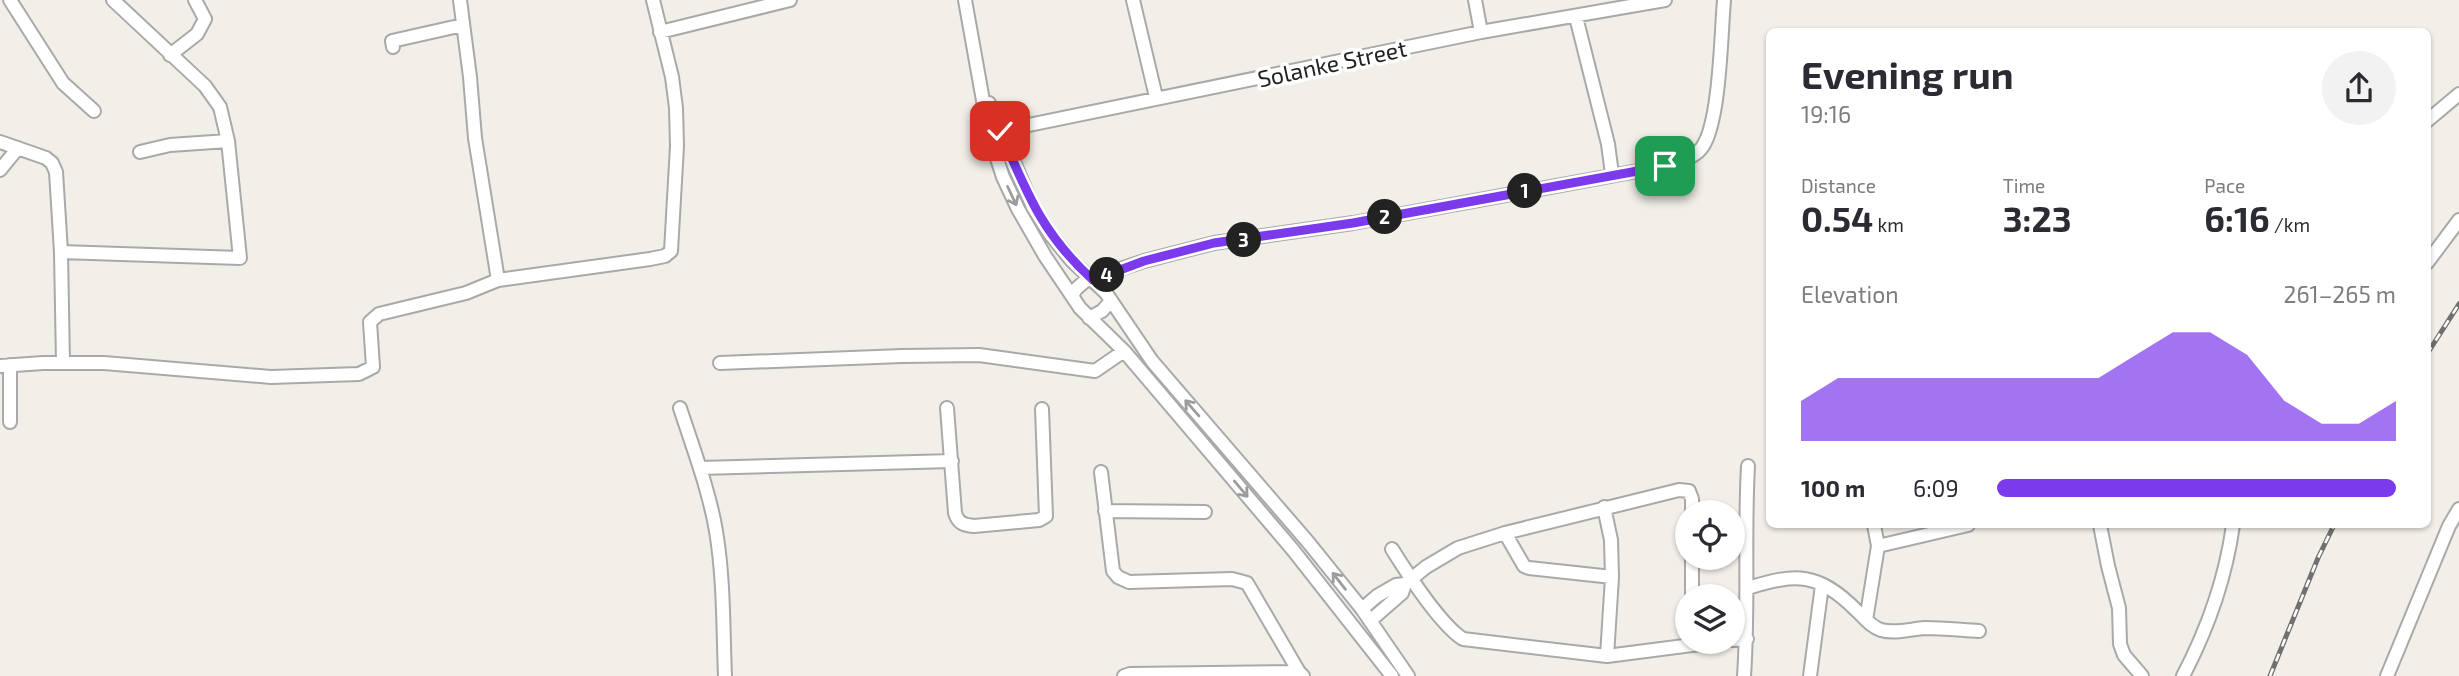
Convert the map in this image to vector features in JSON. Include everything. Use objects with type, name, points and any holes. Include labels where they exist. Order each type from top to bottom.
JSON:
[{"type":"street","points":[[10,0],[63,83],[94,111]]},
{"type":"street","points":[[61,252],[240,258],[228,141],[220,107],[205,86],[113,0]]},
{"type":"street","points":[[170,55],[197,34],[205,19],[195,0]]},
{"type":"street","points":[[460,0],[475,138],[498,280]]},
{"type":"street","points":[[10,422],[5,365],[104,363],[271,377],[359,374],[368,372],[373,367],[370,322],[379,314],[466,293],[498,280],[665,256],[671,251],[676,108],[672,77],[653,0]]},
{"type":"street","points":[[660,32],[790,0]]},
{"type":"street","points":[[965,0],[989,134],[1003,177],[1018,209],[1072,296],[1124,351],[1293,550],[1392,676]]},
{"type":"street","points":[[1133,0],[1156,97]]},
{"type":"street","points":[[1475,0],[1481,32]]},
{"type":"street","name":"Solanke Street","points":[[1000,131],[1481,32],[1665,0]]},
{"type":"street","points":[[1072,296],[1080,284],[1144,261],[1214,243],[1353,223],[1665,166],[1686,159],[1703,148],[1714,116],[1724,0]]},
{"type":"street","points":[[1576,17],[1608,144],[1612,174]]},
{"type":"street","points":[[393,47],[392,41],[463,24]]},
{"type":"street","points":[[981,83],[1034,207],[1050,234],[1111,301],[1152,361],[1308,542],[1362,610],[1408,676]]},
{"type":"street","points":[[2431,118],[2459,94]]},
{"type":"street","points":[[140,152],[170,145],[228,141]]},
{"type":"street","points":[[0,142],[46,158],[56,172],[63,363]]},
{"type":"street","points":[[0,170],[18,148]]},
{"type":"street","points":[[2431,258],[2459,220]]},
{"type":"street","points":[[1089,317],[1102,312],[1111,301]]},
{"type":"street","points":[[720,363],[979,355],[1095,370],[1124,351]]},
{"type":"street","points":[[680,408],[700,468],[716,530],[722,583],[725,676]]},
{"type":"street","points":[[947,408],[955,513],[957,520],[964,525],[1039,520],[1046,516],[1042,409]]},
{"type":"street","points":[[700,468],[952,461]]},
{"type":"street","points":[[1744,676],[1748,588],[1745,515],[1748,466]]},
{"type":"street","points":[[1101,472],[1113,571],[1118,577],[1129,582],[1232,579],[1247,583],[1300,675],[1124,676]]},
{"type":"street","points":[[1370,621],[1426,567],[1458,548],[1604,507],[1679,490],[1689,491],[1692,500]]},
{"type":"street","points":[[1604,507],[1611,540],[1612,578],[1606,656]]},
{"type":"street","points":[[2387,676],[2449,526],[2459,509]]},
{"type":"street","points":[[1105,511],[1205,512]]},
{"type":"street","points":[[1866,620],[1878,546],[1875,528]]},
{"type":"street","points":[[1878,546],[1955,528]]},
{"type":"street","points":[[2101,528],[2119,608],[2120,644],[2124,655],[2142,676]]},
{"type":"street","points":[[2183,676],[2215,601],[2233,528]]},
{"type":"street","points":[[2230,544],[2240,528]]},
{"type":"street","points":[[1505,533],[1524,566],[1612,578]]},
{"type":"street","points":[[1392,550],[1408,582],[1463,639],[1606,656],[1675,646]]},
{"type":"street","points":[[1748,588],[1788,577],[1802,577],[1822,585],[1846,601],[1880,630],[1892,632],[1924,628],[1979,631]]},
{"type":"street","points":[[1362,610],[1377,596],[1396,585],[1408,582]]},
{"type":"street","points":[[1811,676],[1822,585]]},
{"type":"railway","points":[[2431,348],[2459,304]]},
{"type":"railway","points":[[2270,676],[2333,528]]},
{"type":"route","points":[[1000,131],[1034,207],[1050,234],[1072,261],[1093,280],[1144,261],[1214,243],[1353,223],[1665,166]]}]
